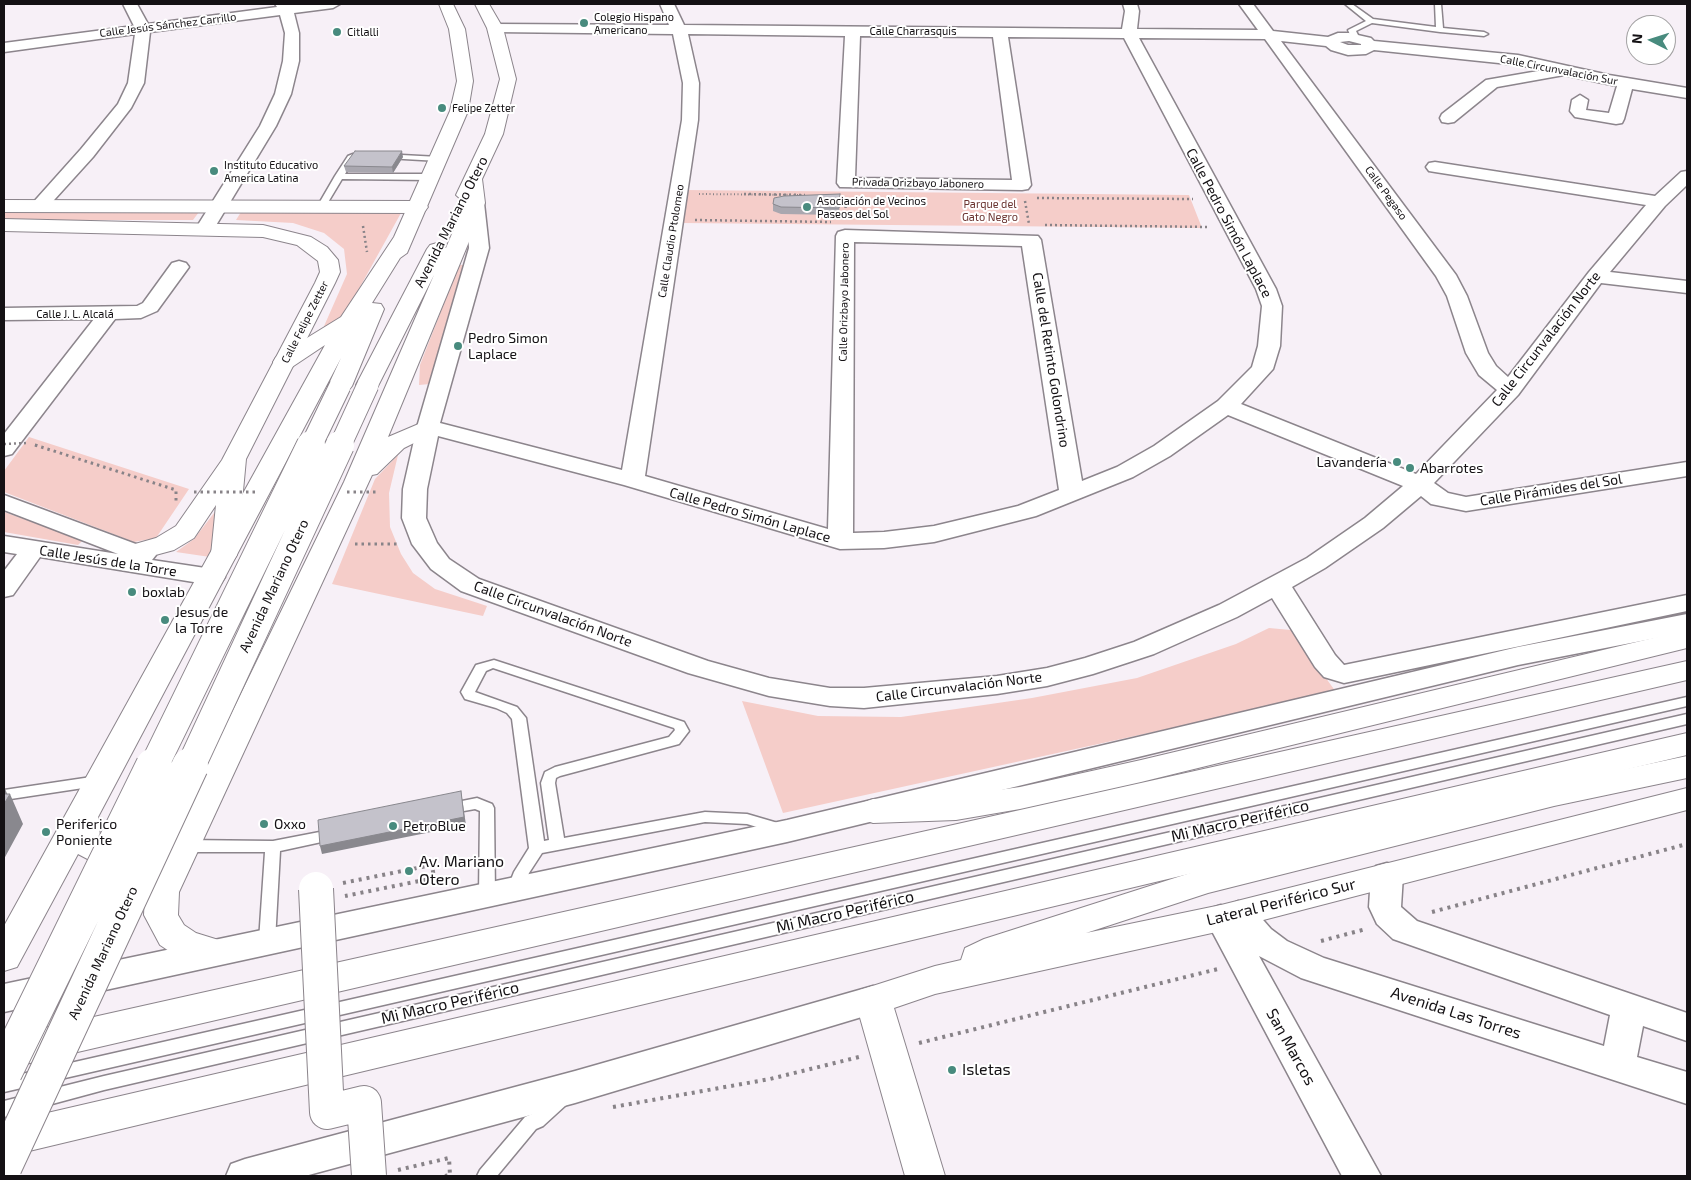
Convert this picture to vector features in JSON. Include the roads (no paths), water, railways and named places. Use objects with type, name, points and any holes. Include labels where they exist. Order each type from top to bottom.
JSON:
[{"type":"main road","name":"Avenida Mariano Otero","points":[[4,1166],[354,386],[404,237],[459,111],[465,80],[457,28],[446,4]]},
{"type":"main road","name":"Avenida Mariano Otero","points":[[4,1072],[354,386],[474,191],[494,134],[508,79],[495,28],[482,4]]},
{"type":"main road","points":[[213,952],[184,943],[172,935],[161,915],[162,892],[357,482],[474,191]]},
{"type":"main road","points":[[4,206],[418,207]]},
{"type":"main road","name":"Calle Felipe Zetter","points":[[4,225],[205,228],[263,231],[293,237],[312,246],[328,260],[330,272],[234,459],[228,510],[218,566]]},
{"type":"main road","points":[[4,957],[102,781],[350,320],[404,237]]},
{"type":"main road","points":[[284,362],[350,320]]},
{"type":"main road","points":[[357,482],[377,458],[395,443],[428,428]]},
{"type":"main road","points":[[137,552],[165,544],[184,532],[234,459]]},
{"type":"main road","points":[[872,811],[956,808],[1020,798],[1151,769],[1687,639]]},
{"type":"main road","points":[[4,1053],[1687,670]]},
{"type":"main road","points":[[4,1140],[1687,744]]},
{"type":"main road","points":[[935,980],[996,949],[1206,881],[1554,795],[1687,767]]},
{"type":"main road","name":"Lateral Periférico Sur","points":[[874,1000],[935,980],[1229,916],[1687,799]]},
{"type":"main road","points":[[82,817],[80,828],[88,845],[109,855],[123,856],[140,854],[173,841],[187,831],[202,807]]},
{"type":"main road","points":[[874,1000],[925,1176]]},
{"type":"street","points":[[39,206],[87,153],[125,105],[136,83],[143,28],[130,4]]},
{"type":"street","name":"Calle Jesús Sánchez Carrillo","points":[[7,51],[284,7],[333,4]]},
{"type":"street","name":"Calle Claudio Ptolomeo","points":[[632,480],[690,120],[691,83],[679,30],[667,4]]},
{"type":"street","points":[[1129,33],[1132,10],[1130,4]]},
{"type":"street","name":"Calle Pegaso","points":[[1246,4],[1446,275],[1457,296],[1477,353],[1487,370],[1510,390]]},
{"type":"street","points":[[205,228],[268,126],[283,94],[291,61],[292,33],[284,7]]},
{"type":"street","points":[[4,28],[7,51]]},
{"type":"street","name":"Calle Charrasquis","points":[[495,28],[1000,31],[1270,35],[1331,42]]},
{"type":"street","name":"Privada Orizbayo Jabonero","points":[[853,30],[846,182],[1022,185],[1000,31]]},
{"type":"street","name":"Calle Pedro Simón Laplace","points":[[428,428],[632,480],[840,541],[884,540],[934,534],[1026,511],[1125,472],[1162,451],[1226,406],[1262,369],[1269,346],[1272,306],[1266,289],[1129,33]]},
{"type":"street","points":[[1338,37],[1355,38],[1366,41],[1370,45],[1366,49],[1348,50],[1331,42],[1338,37]]},
{"type":"street","name":"Calle Circunvalación Sur","points":[[1370,45],[1518,60],[1565,72],[1687,93]]},
{"type":"street","points":[[1448,118],[1492,83],[1565,72]]},
{"type":"street","points":[[1580,100],[1579,112],[1614,120],[1617,118],[1626,83]]},
{"type":"street","points":[[1435,167],[1677,190]]},
{"type":"street","name":"Calle Circunvalación Norte","points":[[474,191],[479,248],[428,428],[415,489],[414,518],[425,544],[440,564],[470,585],[698,667],[769,687],[830,697],[864,698],[997,685],[1047,677],[1094,665],[1144,648],[1228,611],[1278,586],[1316,563],[1374,523],[1420,484],[1510,390],[1596,276],[1677,190]]},
{"type":"street","name":"Calle Orizbayo Jabonero","points":[[840,541],[845,236],[1024,240]]},
{"type":"street","name":"Calle del Retinto Golondrino","points":[[1024,240],[1072,494]]},
{"type":"street","name":"Calle J. L. Alcalá","points":[[4,314],[108,314],[146,311],[179,267]]},
{"type":"street","points":[[1596,276],[1687,287]]},
{"type":"street","points":[[4,449],[108,314]]},
{"type":"street","name":"Calle Pirámides del Sol","points":[[1226,406],[1420,484],[1440,499],[1466,504],[1687,469]]},
{"type":"street","points":[[4,502],[137,552],[182,572]]},
{"type":"street","name":"Calle Jesús de la Torre","points":[[4,544],[182,572],[218,566]]},
{"type":"street","points":[[4,589],[33,549]]},
{"type":"street","points":[[1278,586],[1326,661],[1334,671],[1344,674],[1687,603]]},
{"type":"street","points":[[4,998],[213,952],[788,832],[1509,658],[1687,623]]},
{"type":"street","points":[[1387,875],[1385,906],[1395,922],[1416,935],[1687,1027]]},
{"type":"street","points":[[330,893],[327,1112],[364,1103],[381,1174]]},
{"type":"street","name":"Avenida Las Torres","points":[[1229,916],[1280,952],[1313,968],[1687,1088]]},
{"type":"street","name":"San Marcos","points":[[1229,916],[1244,962],[1362,1176]]},
{"type":"street","points":[[245,1176],[575,1087],[874,1000]]},
{"type":"street","points":[[1626,1067],[1634,1009]]},
{"type":"lane","points":[[1348,4],[1371,21],[1484,34]]},
{"type":"lane","points":[[1438,4],[1440,30]]},
{"type":"lane","points":[[1355,38],[1352,30],[1371,21]]},
{"type":"lane","points":[[321,206],[351,158],[372,156],[439,158]]},
{"type":"lane","points":[[339,176],[431,177]]},
{"type":"lane","points":[[501,893],[522,872],[537,848],[519,718],[512,710],[501,704],[470,696],[468,692],[481,668],[486,664],[494,664],[679,725],[682,731],[674,741],[555,772],[550,776],[548,783],[557,843]]},
{"type":"lane","name":"Mi Macro Periférico","points":[[4,1085],[1687,701]]},
{"type":"lane","name":"Mi Macro Periférico","points":[[4,1109],[133,1076],[1687,719]]},
{"type":"lane","points":[[4,795],[102,781]]},
{"type":"lane","points":[[428,813],[477,803],[487,808],[501,893]]},
{"type":"lane","points":[[537,848],[705,817],[747,819],[788,832]]},
{"type":"lane","points":[[184,846],[273,847],[350,830]]},
{"type":"lane","points":[[267,941],[273,847]]},
{"type":"lane","points":[[486,1176],[531,1122],[537,1120],[575,1087]]},
{"type":"place","name":"Colegio Hispano Americano","points":[[584,23]]},
{"type":"place","name":"Citlalli","points":[[337,32]]},
{"type":"place","name":"Felipe Zetter","points":[[442,108]]},
{"type":"place","name":"Instituto Educativo America Latina","points":[[214,171]]},
{"type":"place","name":"Asociación de Vecinos Paseos del Sol","points":[[807,207]]},
{"type":"place","name":"Pedro Simon Laplace","points":[[458,346]]},
{"type":"place","name":"Lavandería","points":[[1397,462]]},
{"type":"place","name":"Abarrotes","points":[[1410,468]]},
{"type":"place","name":"boxlab","points":[[132,592]]},
{"type":"place","name":"Jesus de la Torre","points":[[165,620]]},
{"type":"place","name":"Oxxo","points":[[264,824]]},
{"type":"place","name":"PetroBlue","points":[[393,826]]},
{"type":"place","name":"Periferico Poniente","points":[[46,832]]},
{"type":"place","name":"Av. Mariano Otero","points":[[409,871]]},
{"type":"place","name":"Isletas","points":[[952,1070]]},
{"type":"park label","name":"Parque del Gato Negro","points":[[990,210]]}]
